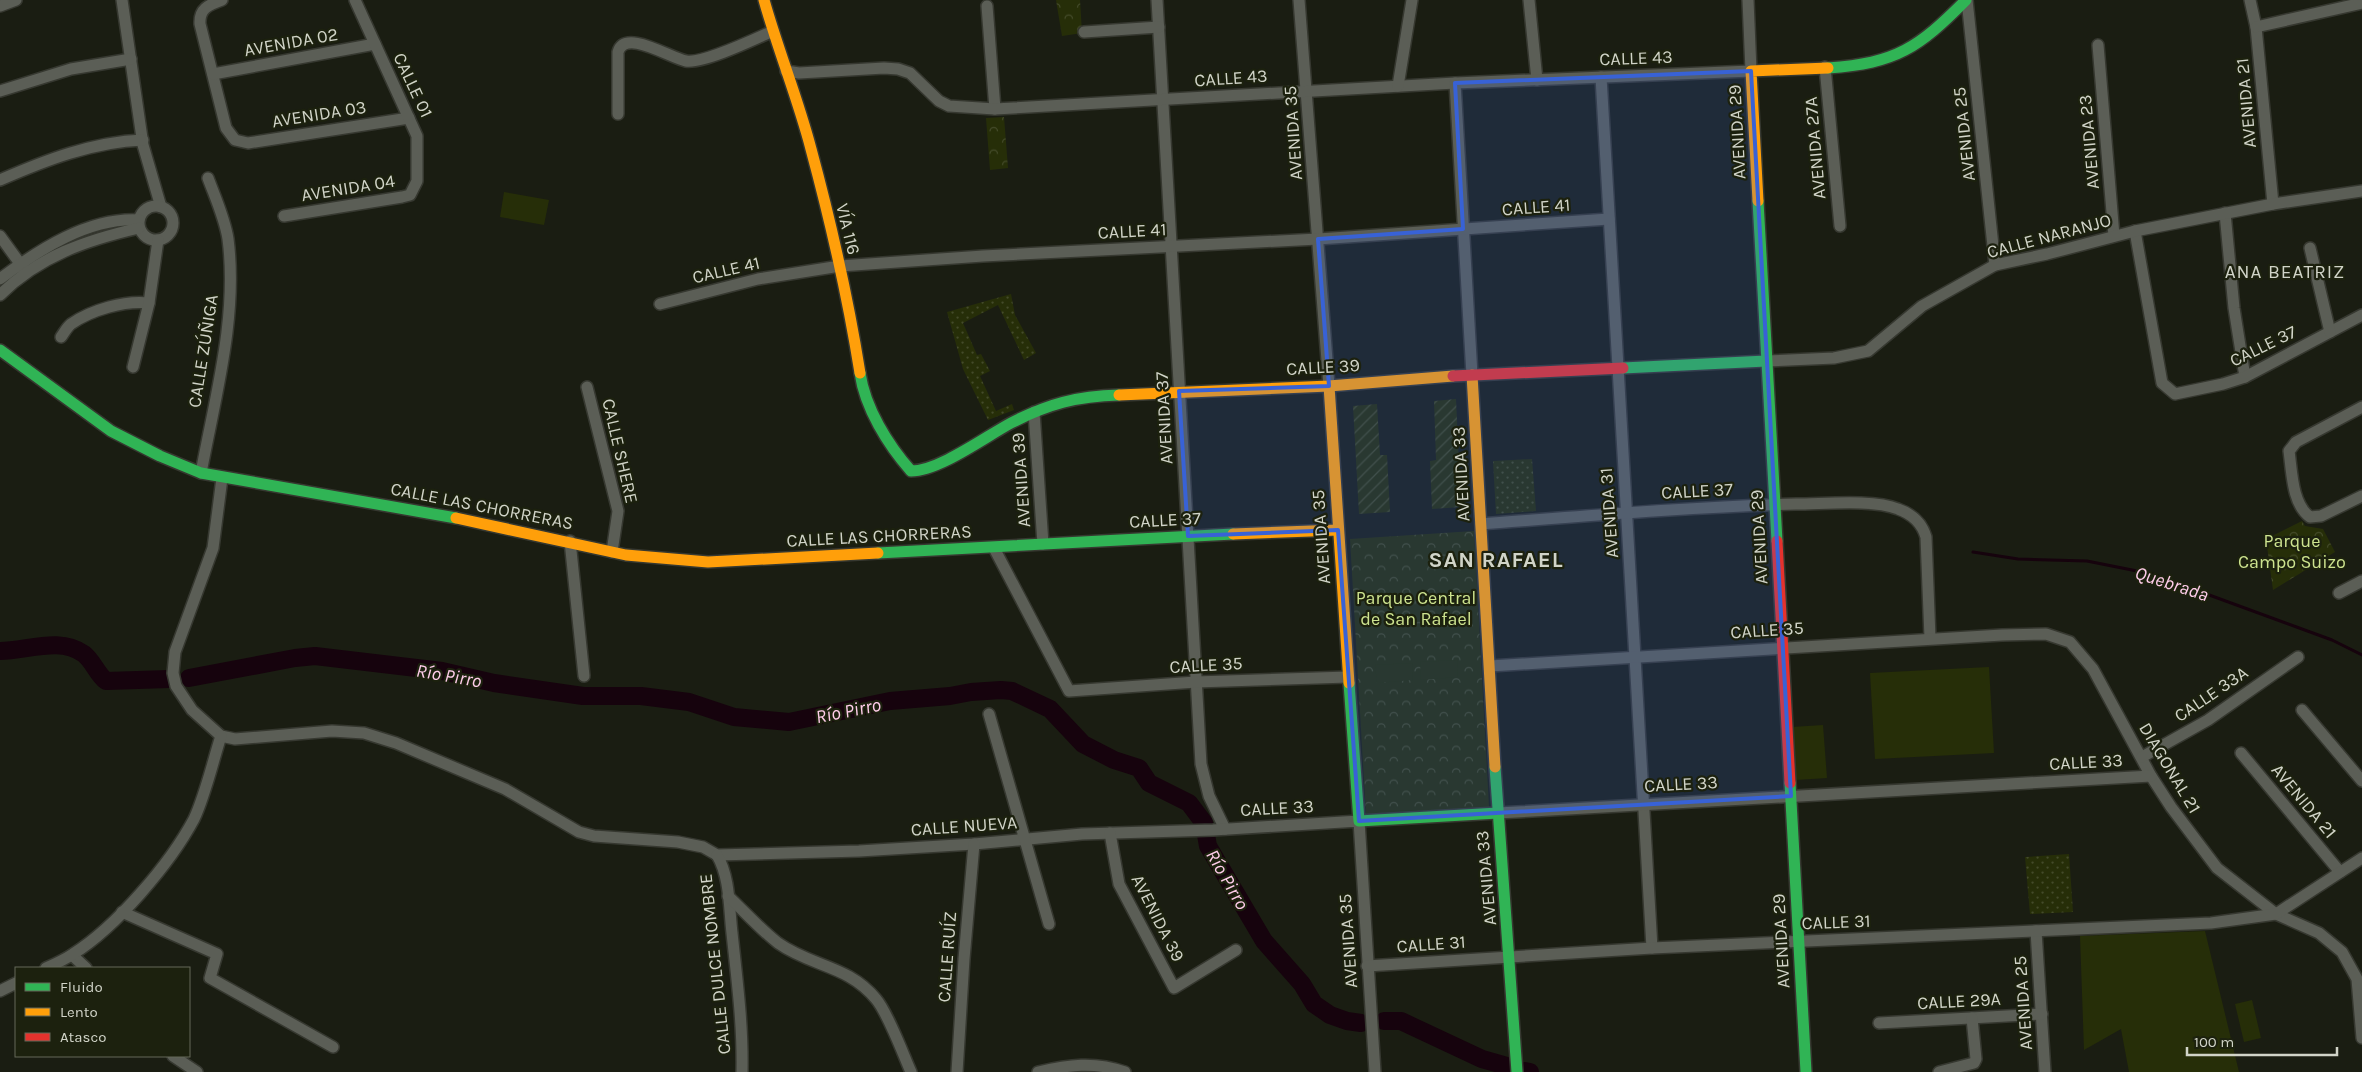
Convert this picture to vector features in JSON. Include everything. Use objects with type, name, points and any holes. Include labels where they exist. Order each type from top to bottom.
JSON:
[{"type":"main road","name":"VÍA 116","points":[[764,0],[811,148],[850,309],[862,388],[875,417],[902,462]]},
{"type":"main road","points":[[1752,71],[1878,62],[1916,44],[1937,28],[1966,0]]},
{"type":"main road","name":"AVENIDA 29","points":[[1752,71],[1766,361],[1806,1072]]},
{"type":"main road","name":"CALLE LAS CHORRERAS","points":[[0,350],[111,431],[160,456],[201,473],[222,478],[434,513],[570,541],[612,552],[654,559],[708,562],[994,548]]},
{"type":"main road","name":"CALLE 39","points":[[902,462],[912,471],[921,471],[938,464],[1050,404],[1071,398],[1180,391],[1329,386],[1472,375],[1616,367],[1766,361]]},
{"type":"main road","name":"AVENIDA 33","points":[[1472,375],[1498,813],[1510,956],[1517,1072]]},
{"type":"main road","name":"AVENIDA 35","points":[[1329,386],[1359,821]]},
{"type":"main road","name":"CALLE 37","points":[[994,548],[1188,536],[1338,530]]},
{"type":"main road","name":"CALLE 33","points":[[1359,821],[1498,813]]},
{"type":"street","points":[[0,6],[16,0]]},
{"type":"street","points":[[122,0],[143,140],[161,207],[170,214],[173,224],[168,235],[158,240],[144,236],[139,224],[147,208],[161,207]]},
{"type":"street","points":[[213,74],[200,24],[202,12],[212,3],[222,0]]},
{"type":"street","name":"CALLE 01","points":[[355,0],[417,136],[417,181],[415,190]]},
{"type":"street","name":"AVENIDA 37","points":[[1157,0],[1202,771],[1219,829]]},
{"type":"street","name":"AVENIDA 35","points":[[1299,0],[1329,386]]},
{"type":"street","points":[[1398,86],[1412,0]]},
{"type":"street","points":[[1531,0],[1537,80]]},
{"type":"street","name":"AVENIDA 29","points":[[1748,0],[1752,71]]},
{"type":"street","name":"AVENIDA 25","points":[[1966,0],[1995,265]]},
{"type":"street","name":"AVENIDA 21","points":[[2250,0],[2256,27],[2272,204]]},
{"type":"street","points":[[2256,27],[2362,3]]},
{"type":"street","points":[[987,6],[995,109]]},
{"type":"street","points":[[1084,32],[1158,27]]},
{"type":"street","points":[[618,114],[620,46],[624,42],[640,43],[668,55],[691,61],[710,56],[773,32]]},
{"type":"street","name":"AVENIDA 02","points":[[213,74],[375,44]]},
{"type":"street","name":"AVENIDA 23","points":[[2098,46],[2114,236]]},
{"type":"street","points":[[0,91],[70,69],[131,59]]},
{"type":"street","name":"AVENIDA 27A","points":[[1825,67],[1840,226]]},
{"type":"street","name":"CALLE 43","points":[[786,71],[799,73],[884,68],[898,69],[910,73],[948,106],[995,109],[1307,90],[1752,71]]},
{"type":"street","name":"AVENIDA 03","points":[[213,74],[226,128],[235,140],[248,143],[409,118]]},
{"type":"street","name":"AVENIDA 31","points":[[1602,76],[1616,367],[1636,657],[1652,948]]},
{"type":"street","name":"AVENIDA 33","points":[[1455,83],[1472,375]]},
{"type":"street","points":[[0,180],[75,150],[117,141],[143,140]]},
{"type":"street","name":"CALLE ZÚÑIGA","points":[[201,473],[229,319],[230,280],[228,238],[208,178]]},
{"type":"street","name":"AVENIDA 04","points":[[284,216],[402,197],[410,195],[415,190]]},
{"type":"street","name":"CALLE NARANJO","points":[[1766,361],[1834,358],[1868,351],[1922,306],[1995,265],[2136,231],[2272,204],[2362,191]]},
{"type":"street","points":[[2225,214],[2234,308],[2245,377]]},
{"type":"street","points":[[0,278],[23,268],[63,239],[86,230],[123,219],[139,224]]},
{"type":"street","name":"CALLE 41","points":[[660,304],[758,279],[840,266],[1318,239],[1609,219]]},
{"type":"street","name":"CALLE 37","points":[[2136,231],[2162,383],[2175,394],[2223,384],[2245,377],[2362,315]]},
{"type":"street","points":[[0,236],[23,268]]},
{"type":"street","points":[[133,367],[149,303],[158,240]]},
{"type":"street","points":[[2310,248],[2330,332]]},
{"type":"street","points":[[0,295],[23,268]]},
{"type":"street","points":[[61,337],[69,325],[97,312],[120,304],[137,301],[149,303]]},
{"type":"street","name":"CALLE SHERE","points":[[587,387],[618,511],[612,552]]},
{"type":"street","points":[[2362,406],[2296,442],[2289,451],[2293,480],[2302,511],[2310,517],[2321,516],[2362,496]]},
{"type":"street","name":"AVENIDA 39","points":[[1034,412],[1043,544]]},
{"type":"street","points":[[222,478],[213,548],[175,652],[173,674],[176,686],[192,710],[221,736],[236,739],[332,732],[364,733],[396,743],[504,789],[579,832],[604,837],[678,842],[703,847],[717,854]]},
{"type":"street","name":"CALLE 37","points":[[1481,524],[1626,513],[1775,505],[1842,503],[1897,508],[1913,516],[1923,527],[1926,537],[1930,638]]},
{"type":"street","points":[[570,541],[584,676]]},
{"type":"street","name":"CALLE 35","points":[[994,548],[1068,689],[1072,691],[1196,682],[1348,677]]},
{"type":"street","points":[[2339,593],[2362,581]]},
{"type":"street","name":"CALLE 35","points":[[1490,666],[1930,638],[2046,634]]},
{"type":"street","name":"DIAGONAL 21","points":[[2046,634],[2070,642],[2093,669],[2151,776],[2197,845],[2217,868],[2276,914],[2319,933],[2342,952],[2357,979],[2362,1038]]},
{"type":"street","name":"CALLE 33A","points":[[2142,758],[2208,720],[2298,657]]},
{"type":"street","points":[[2302,710],[2362,782]]},
{"type":"street","points":[[989,714],[1049,924]]},
{"type":"street","points":[[48,967],[72,955],[122,912],[164,865],[194,818],[221,736]]},
{"type":"street","name":"AVENIDA 21","points":[[2241,752],[2340,872]]},
{"type":"street","name":"CALLE 33","points":[[1498,813],[2151,776]]},
{"type":"street","name":"AVENIDA 35","points":[[1359,821],[1375,1072]]},
{"type":"street","name":"CALLE 33","points":[[1219,829],[1359,821]]},
{"type":"street","name":"CALLE NUEVA","points":[[717,854],[859,850],[974,844],[1110,833],[1219,829]]},
{"type":"street","name":"AVENIDA 39","points":[[1110,833],[1119,884],[1174,988],[1236,950]]},
{"type":"street","name":"CALLE RUÍZ","points":[[958,1072],[964,959],[974,844]]},
{"type":"street","name":"CALLE DULCE NOMBRE","points":[[717,854],[724,868],[728,896],[742,1034],[742,1072]]},
{"type":"street","points":[[2276,914],[2362,858]]},
{"type":"street","points":[[728,896],[778,942],[822,965],[845,972],[858,981],[878,1001],[911,1072]]},
{"type":"street","points":[[122,912],[217,954],[210,978],[333,1048]]},
{"type":"street","name":"CALLE 31","points":[[1367,966],[1652,948],[2210,923],[2276,914]]},
{"type":"street","name":"AVENIDA 25","points":[[2036,931],[2045,1072]]},
{"type":"street","points":[[72,955],[85,967]]},
{"type":"street","points":[[0,991],[15,984]]},
{"type":"street","name":"CALLE 29A","points":[[1879,1024],[2042,1014]]},
{"type":"street","points":[[1939,1072],[1974,1063],[1976,1059],[1972,1018]]},
{"type":"street","points":[[174,1057],[197,1072]]},
{"type":"street","points":[[1038,1072],[1065,1066],[1091,1064],[1108,1066],[1124,1072]]},
{"type":"highlighted area","points":[[1751,71],[1791,796],[1359,821],[1338,530],[1188,536],[1179,391],[1329,386],[1318,239],[1463,229],[1455,83]]},
{"type":"green space","points":[[1056,0],[1080,0],[1082,33],[1062,36]]},
{"type":"green space","points":[[1004,117],[1008,168],[990,170],[986,118]]},
{"type":"green space","points":[[504,192],[549,200],[544,225],[500,217]]},
{"type":"green space","points":[[1011,294],[1015,315],[1036,353],[1024,360],[998,305],[963,323],[977,355],[981,354],[990,371],[980,376],[996,411],[1012,404],[1014,410],[988,420],[963,369],[947,312]]},
{"type":"green space","points":[[1456,399],[1461,507],[1432,509],[1430,461],[1436,460],[1434,401]]},
{"type":"green space","points":[[1377,404],[1380,455],[1387,455],[1390,512],[1359,514],[1353,406]]},
{"type":"green space","points":[[1532,459],[1536,511],[1496,514],[1493,461]]},
{"type":"green space","name":"Parque Campo Suizo","points":[[2302,521],[2305,526],[2323,529],[2335,552],[2273,590],[2266,539]]},
{"type":"green space","name":"Parque Central de San Rafael","points":[[1474,531],[1489,807],[1366,815],[1350,539]]},
{"type":"green space","points":[[1457,660],[1458,677],[1421,680],[1420,662]]},
{"type":"green space","points":[[1412,663],[1413,680],[1377,683],[1375,665]]},
{"type":"green space","points":[[1989,667],[1994,753],[1875,759],[1870,673]]},
{"type":"green space","points":[[1823,725],[1827,778],[1796,780],[1792,727]]},
{"type":"green space","points":[[2069,854],[2073,912],[2030,914],[2025,857]]},
{"type":"green space","points":[[2205,931],[2239,1072],[2129,1072],[2121,1029],[2084,1050],[2080,936]]},
{"type":"green space","points":[[2252,1000],[2261,1038],[2244,1042],[2235,1004]]},
{"type":"waterway","name":"Quebrada","points":[[1973,552],[2018,559],[2087,561],[2152,574],[2332,640],[2362,655]]},
{"type":"waterway","name":"Río Pirro","points":[[0,651],[54,645],[65,646],[84,654],[106,681],[169,679]]},
{"type":"waterway","name":"Río Pirro","points":[[189,678],[315,656],[442,671],[494,683],[583,696],[641,696],[689,702],[734,717],[789,722],[890,701],[950,696],[971,692],[1012,691],[1050,709],[1083,744],[1114,760],[1139,768],[1149,783],[1189,803],[1204,823],[1208,846],[1264,941],[1302,984],[1314,1004],[1330,1015],[1347,1021],[1361,1023]]},
{"type":"waterway","name":"Río Pirro","points":[[1384,1021],[1401,1021],[1482,1059],[1510,1067]]},
{"type":"waterway","name":"Río Pirro","points":[[1525,1071],[1530,1072]]},
{"type":"traffic: fast","points":[[1828,68],[1872,62],[1905,50],[1934,30],[1966,0]]},
{"type":"traffic: fast","points":[[1758,201],[1777,541]]},
{"type":"traffic: fast","points":[[0,350],[111,431],[160,456],[201,473],[456,518]]},
{"type":"traffic: fast","points":[[1623,368],[1766,361]]},
{"type":"traffic: fast","points":[[860,373],[872,413],[894,450],[911,471],[922,470],[948,460],[1011,423],[1050,406],[1076,399],[1119,395]]},
{"type":"traffic: fast","points":[[878,553],[1233,534]]},
{"type":"traffic: fast","points":[[1349,683],[1359,821],[1498,813]]},
{"type":"traffic: fast","points":[[1495,767],[1517,1072]]},
{"type":"traffic: fast","points":[[1790,783],[1806,1072]]},
{"type":"traffic: slow","points":[[764,0],[806,130],[832,233],[860,373]]},
{"type":"traffic: slow","points":[[1758,201],[1751,71],[1828,68]]},
{"type":"traffic: slow","points":[[1472,375],[1495,767]]},
{"type":"traffic: slow","points":[[1119,395],[1329,386],[1453,376]]},
{"type":"traffic: slow","points":[[1329,386],[1349,683]]},
{"type":"traffic: slow","points":[[456,518],[626,555],[708,562],[878,553]]},
{"type":"traffic: slow","points":[[1233,534],[1338,530]]},
{"type":"traffic: jam","points":[[1453,376],[1623,368]]},
{"type":"traffic: jam","points":[[1777,541],[1790,783]]},
{"type":"district","name":"ANA BEATRIZ","points":[[2285,271]]},
{"type":"district","name":"SAN RAFAEL","points":[[1496,559]]}]
